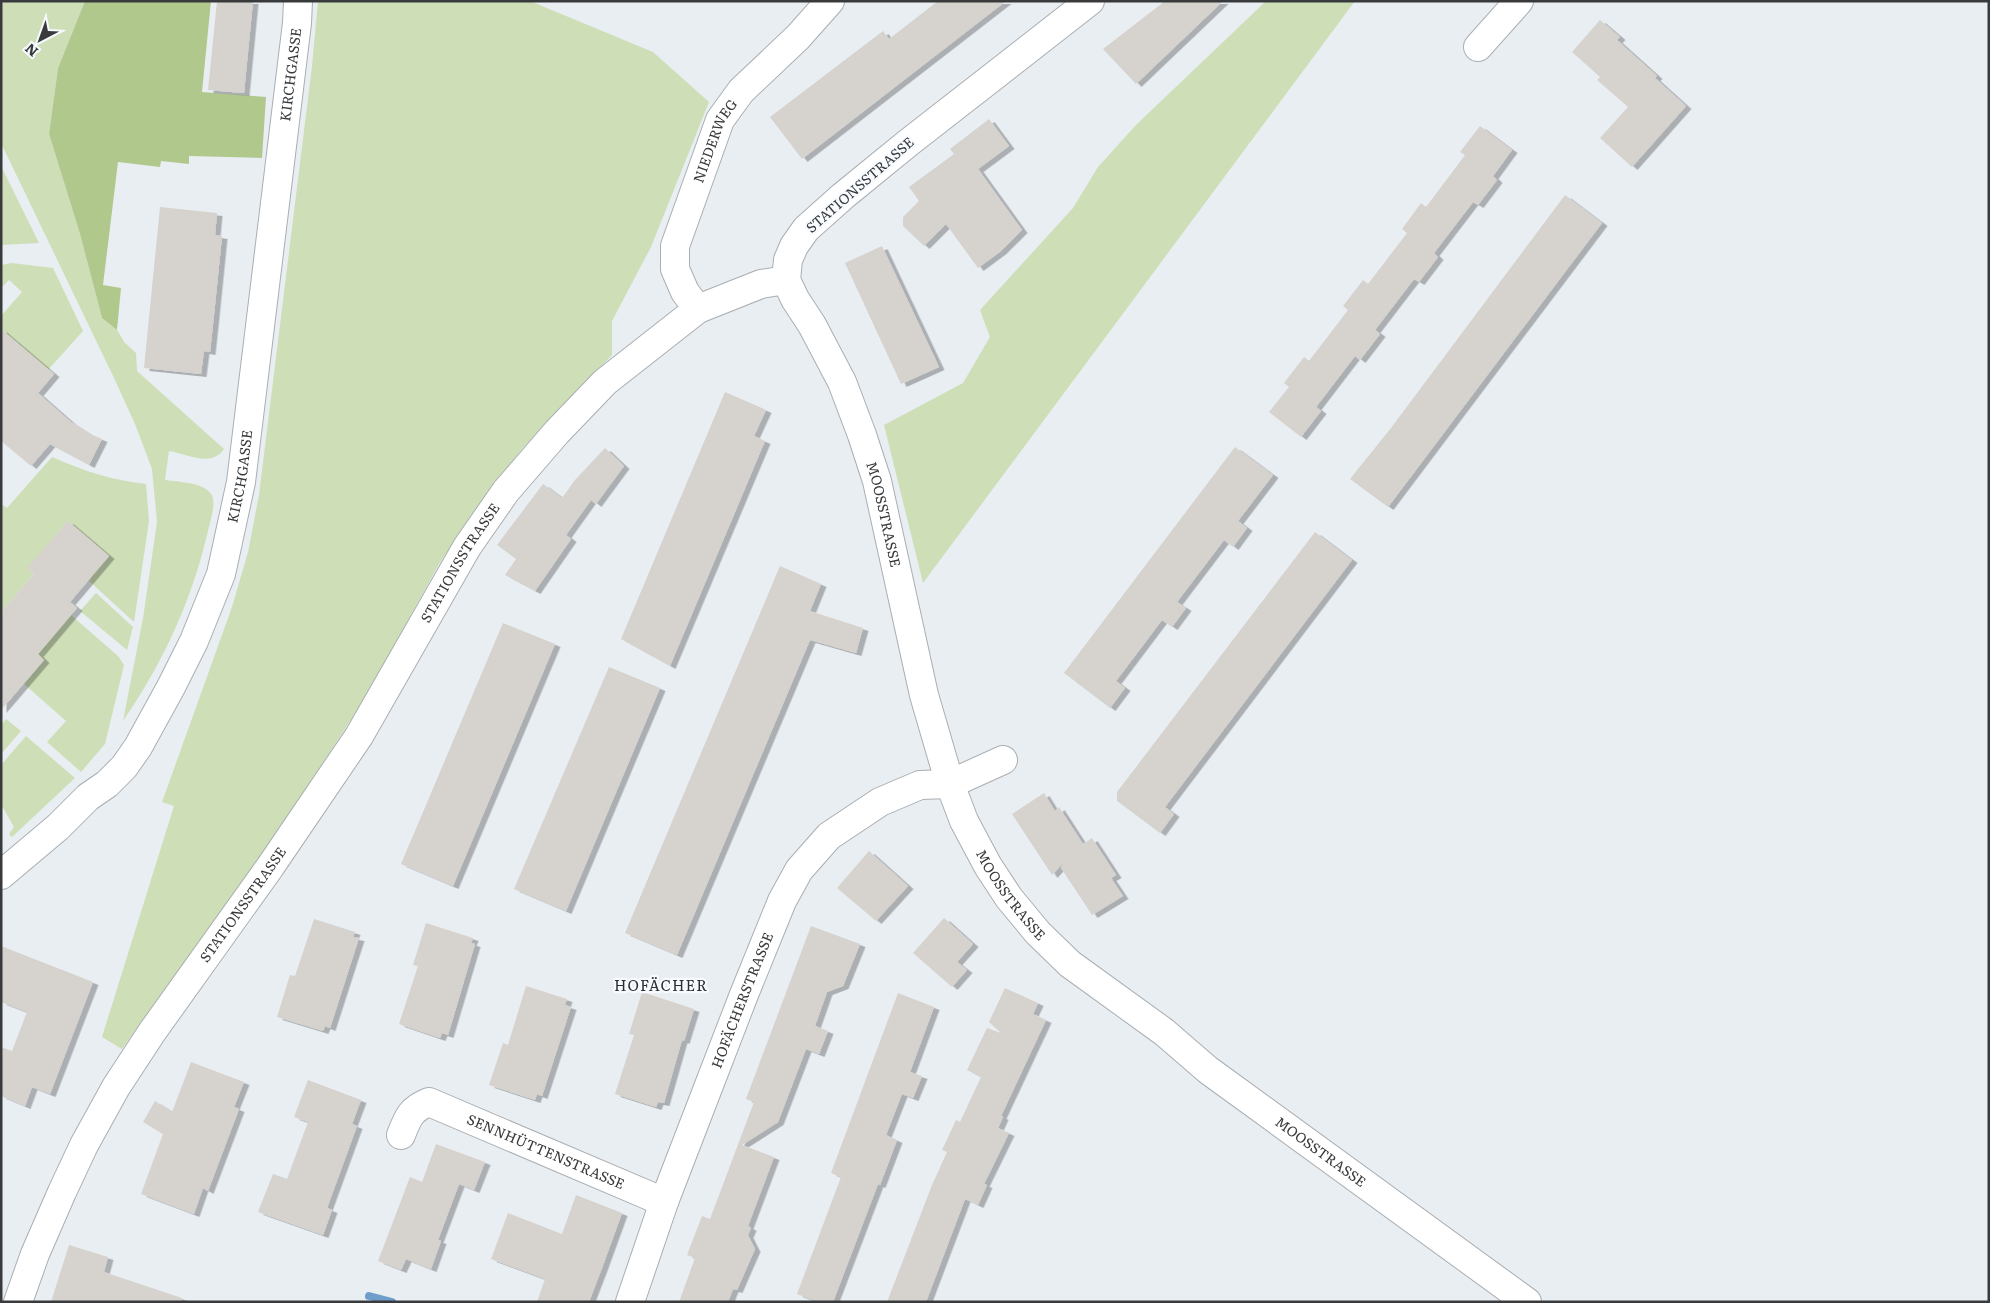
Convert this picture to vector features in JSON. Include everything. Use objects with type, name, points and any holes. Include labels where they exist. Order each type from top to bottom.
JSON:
[{"type":"street","name":"KIRCHGASSE","points":[[1,875],[58,827],[88,797],[107,784],[124,767],[138,747],[171,687],[194,641],[221,574],[240,482],[297,23],[298,1]]},
{"type":"street","name":"NIEDERWEG","points":[[698,309],[684,292],[675,269],[676,246],[720,120],[742,91],[798,37],[830,1]]},
{"type":"street","name":"STATIONSSTRASSE","points":[[18,1302],[35,1254],[62,1192],[84,1145],[116,1087],[152,1032],[270,867],[358,736],[467,548],[506,491],[557,432],[605,382],[698,309],[760,284],[786,280],[788,260],[794,246],[806,229],[908,143],[1090,1]]},
{"type":"street","points":[[1478,47],[1519,1]]},
{"type":"street","name":"MOOSSTRASSE","points":[[786,280],[842,382],[877,480],[924,695],[950,784],[964,821],[988,866],[1009,898],[1038,932],[1070,964],[1164,1032],[1208,1070],[1527,1302]]},
{"type":"street","points":[[950,784],[1003,760]]},
{"type":"street","name":"HOFÄCHERSTRASSE","points":[[630,1302],[664,1202],[754,971],[782,901],[799,870],[829,836],[880,802],[920,785],[950,784]]},
{"type":"street","name":"SENNHÜTTENSTRASSE","points":[[401,1135],[407,1119],[417,1107],[429,1102],[664,1202]]},
{"type":"green space","points":[[1,1],[85,1],[58,68],[49,134],[80,234],[102,318],[117,330],[125,343],[136,353],[137,371],[224,449],[219,455],[206,459],[169,451],[165,480],[190,483],[207,490],[213,498],[212,512],[194,582],[185,606],[151,677],[123,721],[143,618],[157,522],[152,469],[135,424],[114,378],[1,143]]},
{"type":"green space","points":[[85,1],[211,1],[202,92],[266,97],[262,158],[189,156],[189,164],[161,161],[160,167],[118,162],[103,285],[121,288],[117,330],[102,318],[80,234],[49,134],[58,68]]},
{"type":"green space","points":[[318,1],[530,1],[653,52],[709,102],[651,247],[612,321],[612,355],[521,450],[476,509],[439,564],[365,698],[274,838],[122,1049],[102,1037],[174,806],[162,802],[232,607],[248,552],[259,495],[312,66]]},
{"type":"green space","points":[[1266,1],[1355,1],[923,583],[884,425],[963,383],[990,337],[980,310],[1073,208],[1098,167],[1136,125]]},
{"type":"green space","points":[[1,166],[6,176],[39,243],[1,245]]},
{"type":"green space","points":[[12,263],[53,268],[83,331],[48,370],[1,329],[1,316],[22,292],[9,280],[1,288],[1,265]]},
{"type":"green space","points":[[52,457],[98,474],[146,484],[149,521],[134,622],[88,580],[109,556],[68,521],[28,568],[34,574],[1,612],[1,504],[7,508]]},
{"type":"green space","points":[[96,593],[133,627],[127,650],[80,611]]},
{"type":"green space","points":[[71,615],[118,656],[124,665],[105,744],[81,772],[47,742],[66,721],[24,684],[44,660],[38,654]]},
{"type":"green space","points":[[6,719],[21,731],[1,754],[1,725]]},
{"type":"green space","points":[[26,736],[75,778],[12,837],[9,834],[14,827],[1,804],[1,765]]},
{"type":"building","points":[[217,1],[253,1],[244,93],[208,90]]},
{"type":"building","points":[[938,1],[1006,1],[802,159],[770,117],[883,31],[889,39]]},
{"type":"building","points":[[1165,1],[1223,1],[1136,84],[1103,49]]},
{"type":"building","points":[[1600,20],[1620,37],[1617,40],[1657,76],[1655,78],[1686,106],[1632,167],[1600,138],[1628,107],[1597,80],[1600,77],[1572,52]]},
{"type":"building","points":[[989,119],[1009,146],[978,169],[1022,230],[1001,251],[978,268],[946,224],[924,246],[903,226],[903,217],[919,201],[909,187],[954,154],[950,149]]},
{"type":"building","points":[[1480,126],[1512,150],[1493,176],[1497,180],[1478,205],[1473,202],[1434,253],[1438,257],[1419,282],[1414,279],[1375,330],[1380,334],[1360,360],[1355,356],[1316,407],[1321,411],[1301,437],[1269,412],[1289,387],[1284,383],[1304,357],[1309,361],[1348,310],[1343,306],[1363,280],[1368,284],[1407,233],[1402,229],[1421,203],[1426,207],[1465,155],[1460,152]]},
{"type":"building","points":[[1565,195],[1602,223],[1388,507],[1350,479],[1391,428]]},
{"type":"building","points":[[160,207],[217,213],[215,235],[222,236],[210,352],[204,351],[201,374],[144,368]]},
{"type":"building","points":[[882,246],[939,367],[901,384],[845,263]]},
{"type":"building","points":[[1,329],[54,374],[38,393],[71,422],[102,439],[89,465],[50,444],[31,466],[1,441]]},
{"type":"building","points":[[725,392],[766,410],[754,436],[765,441],[670,666],[621,639]]},
{"type":"building","points":[[1235,447],[1273,475],[1238,521],[1247,528],[1233,547],[1224,540],[1177,602],[1186,608],[1172,627],[1162,620],[1116,681],[1125,688],[1110,708],[1064,673]]},
{"type":"building","points":[[605,448],[624,466],[596,504],[591,500],[566,535],[571,539],[535,591],[505,575],[516,559],[497,545],[543,484],[562,498],[575,480]]},
{"type":"building","points":[[68,521],[109,556],[70,602],[77,608],[38,654],[44,660],[1,710],[1,612],[34,574],[27,568]]},
{"type":"building","points":[[1315,532],[1352,560],[1165,807],[1174,814],[1160,833],[1117,801],[1117,792]]},
{"type":"building","points":[[780,566],[821,584],[810,611],[863,628],[856,653],[810,640],[677,955],[625,933]]},
{"type":"building","points":[[503,623],[555,644],[453,886],[401,864]]},
{"type":"building","points":[[609,667],[660,688],[566,911],[514,889]]},
{"type":"building","points":[[1044,793],[1055,811],[1059,807],[1083,844],[1092,838],[1116,875],[1111,878],[1123,896],[1092,915],[1061,868],[1064,862],[1052,875],[1012,814]]},
{"type":"building","points":[[869,851],[908,886],[876,921],[837,888]]},
{"type":"building","points":[[944,918],[973,944],[957,962],[967,970],[952,987],[913,953]]},
{"type":"building","points":[[314,919],[355,932],[353,937],[359,938],[330,1028],[325,1026],[323,1031],[277,1017],[290,975],[295,976]]},
{"type":"building","points":[[426,923],[473,938],[471,943],[475,944],[448,1035],[442,1033],[440,1038],[399,1024],[418,966],[413,965]]},
{"type":"building","points":[[811,926],[860,944],[843,986],[827,992],[815,1026],[828,1031],[819,1054],[806,1049],[778,1122],[742,1145],[774,1157],[748,1226],[751,1228],[748,1235],[755,1249],[737,1290],[733,1289],[728,1302],[679,1302],[695,1258],[687,1255],[702,1216],[710,1219],[754,1102],[746,1099]]},
{"type":"building","points":[[1,946],[93,982],[50,1094],[32,1087],[25,1106],[1,1096],[1,1047],[12,1051],[27,1012],[1,1002]]},
{"type":"building","points":[[526,986],[567,999],[565,1005],[571,1007],[542,1096],[537,1094],[535,1100],[489,1085],[503,1043],[508,1045]]},
{"type":"building","points":[[1005,988],[1038,1003],[1033,1014],[1046,1020],[1001,1116],[1003,1117],[998,1128],[1009,1133],[984,1184],[987,1185],[978,1205],[965,1199],[926,1302],[887,1302],[932,1185],[947,1152],[942,1150],[956,1120],[960,1122],[981,1077],[967,1070],[987,1028],[1001,1033],[989,1022]]},
{"type":"building","points":[[642,992],[694,1009],[684,1041],[682,1040],[664,1103],[658,1102],[656,1107],[615,1094],[634,1035],[629,1034]]},
{"type":"building","points":[[898,993],[934,1007],[910,1072],[922,1076],[913,1098],[902,1094],[886,1135],[897,1140],[880,1185],[878,1184],[833,1302],[818,1302],[797,1294],[841,1177],[831,1173]]},
{"type":"building","points":[[191,1062],[244,1082],[234,1107],[239,1109],[208,1191],[203,1188],[194,1214],[141,1194],[163,1134],[143,1122],[155,1101],[172,1112]]},
{"type":"building","points":[[308,1080],[361,1100],[352,1124],[357,1126],[327,1208],[332,1210],[323,1235],[258,1212],[273,1174],[287,1179],[308,1122],[294,1117]]},
{"type":"building","points":[[436,1144],[485,1162],[474,1190],[459,1184],[438,1240],[441,1241],[431,1269],[406,1259],[401,1270],[378,1261],[410,1177],[422,1182]]},
{"type":"building","points":[[576,1195],[622,1213],[602,1268],[589,1302],[537,1302],[545,1279],[491,1259],[508,1213],[562,1234]]},
{"type":"building","points":[[69,1245],[108,1257],[104,1272],[182,1298],[181,1302],[51,1302]]},
{"type":"waterway","points":[[369,1296],[392,1302]]},
{"type":"district","name":"HOFÄCHER","points":[[661,986]]}]
